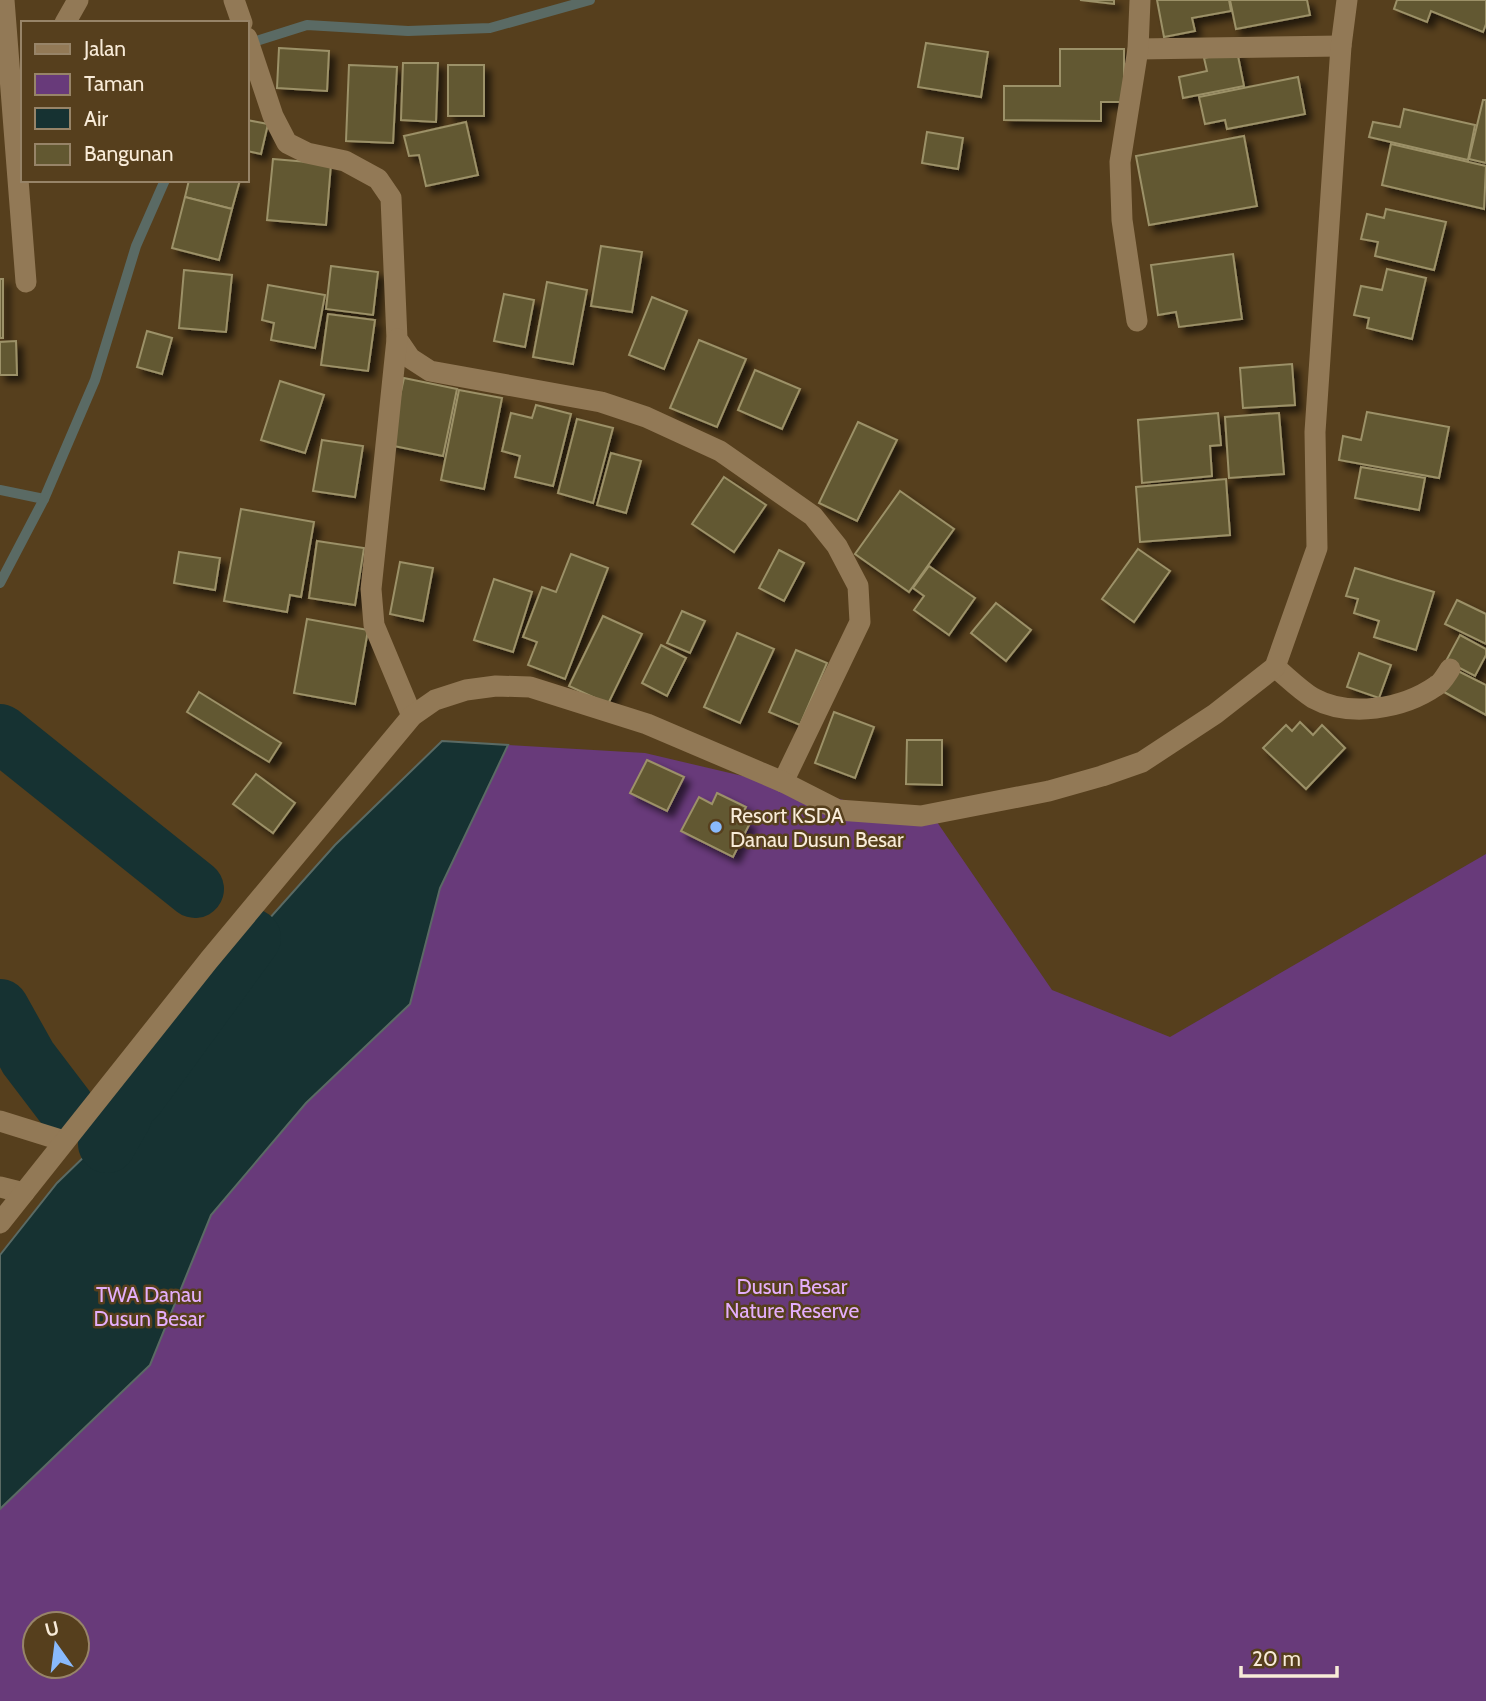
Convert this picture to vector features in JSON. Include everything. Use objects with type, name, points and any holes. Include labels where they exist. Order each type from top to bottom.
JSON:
[{"type":"street","points":[[4,0],[18,105],[21,171]]},
{"type":"street","points":[[66,21],[78,0]]},
{"type":"street","points":[[1136,321],[1122,220],[1120,162],[1138,49],[1140,0]]},
{"type":"street","points":[[0,1223],[49,1159],[58,1139],[412,716],[435,701],[466,690],[496,686],[530,687],[647,724],[783,782],[838,810],[921,816],[1049,791],[1142,762],[1215,713],[1275,667],[1317,548],[1315,432],[1341,46],[1347,0]]},
{"type":"street","points":[[234,1],[241,21]]},
{"type":"street","points":[[248,41],[273,116],[287,143],[307,153],[345,161],[378,179],[391,198],[397,339],[371,589],[374,625],[412,716]]},
{"type":"street","points":[[1138,49],[1341,46]]},
{"type":"street","points":[[21,182],[26,282]]},
{"type":"street","points":[[397,339],[410,358],[430,371],[601,402],[646,416],[720,452],[813,516],[837,545],[858,586],[860,622],[783,782]]},
{"type":"street","points":[[1275,667],[1313,698],[1340,708],[1368,711],[1405,701],[1438,685],[1450,669]]},
{"type":"street","points":[[5,1122],[58,1139]]},
{"type":"street","points":[[0,1187],[27,1189]]},
{"type":"green space","name":"Dusun Besar Nature Reserve","points":[[442,741],[645,753],[937,822],[1052,990],[1170,1037],[1486,854],[1486,1701],[0,1701],[0,1255],[57,1183],[91,1150],[107,1144],[123,1116],[121,1105],[127,1097],[137,1097],[239,962],[252,938],[335,845]]},
{"type":"water","points":[[442,741],[508,745],[440,888],[410,1004],[306,1103],[211,1215],[150,1365],[0,1509],[0,1255],[57,1183],[91,1150],[107,1144],[123,1116],[121,1105],[127,1097],[137,1097],[239,962],[252,938],[335,845]]},
{"type":"building","points":[[1080,0],[1114,0],[1114,4]]},
{"type":"building","points":[[1157,0],[1229,0],[1231,11],[1192,18],[1195,31],[1164,37]]},
{"type":"building","points":[[1230,0],[1307,0],[1310,15],[1236,29]]},
{"type":"building","points":[[1397,0],[1486,0],[1486,24],[1483,32],[1431,11],[1427,22],[1394,9]]},
{"type":"building","points":[[926,43],[988,52],[981,97],[918,87]]},
{"type":"building","points":[[279,48],[329,51],[327,91],[277,88]]},
{"type":"building","points":[[1060,49],[1124,49],[1124,102],[1101,102],[1101,121],[1004,120],[1004,86],[1060,86]]},
{"type":"building","points":[[1237,51],[1244,86],[1183,98],[1179,77],[1207,71],[1204,58]]},
{"type":"building","points":[[403,63],[438,63],[436,122],[401,120]]},
{"type":"building","points":[[349,65],[397,67],[393,143],[346,141]]},
{"type":"building","points":[[448,65],[484,65],[484,116],[448,116]]},
{"type":"building","points":[[1298,77],[1305,114],[1227,129],[1225,120],[1205,124],[1199,97]]},
{"type":"building","points":[[1483,100],[1486,100],[1486,163],[1469,159]]},
{"type":"building","points":[[1404,109],[1475,125],[1468,160],[1369,137],[1373,122],[1400,127]]},
{"type":"building","points":[[248,120],[268,124],[261,154],[248,151]]},
{"type":"building","points":[[466,122],[478,175],[426,186],[419,155],[409,156],[404,136]]},
{"type":"building","points":[[927,132],[963,138],[958,169],[922,163]]},
{"type":"building","points":[[1244,136],[1257,206],[1149,225],[1136,156]]},
{"type":"building","points":[[1391,144],[1486,166],[1484,209],[1382,185]]},
{"type":"building","points":[[273,159],[331,164],[326,225],[267,220]]},
{"type":"building","points":[[189,182],[239,182],[232,209],[185,197]]},
{"type":"building","points":[[185,197],[232,209],[219,260],[172,248]]},
{"type":"building","points":[[1386,209],[1446,222],[1434,270],[1375,256],[1378,242],[1361,239],[1367,214],[1384,218]]},
{"type":"building","points":[[601,246],[642,252],[632,312],[591,306]]},
{"type":"building","points":[[1233,254],[1242,319],[1179,327],[1176,312],[1158,315],[1151,265]]},
{"type":"building","points":[[331,266],[378,272],[373,315],[326,309]]},
{"type":"building","points":[[1387,269],[1426,278],[1412,339],[1367,328],[1369,318],[1354,315],[1361,286],[1382,290]]},
{"type":"building","points":[[184,270],[232,275],[226,332],[179,328]]},
{"type":"building","points":[[0,279],[3,279],[3,338],[0,338]]},
{"type":"building","points":[[547,282],[587,290],[573,364],[533,357]]},
{"type":"building","points":[[268,285],[325,295],[315,348],[271,340],[274,323],[262,320]]},
{"type":"building","points":[[504,294],[534,300],[525,347],[494,341]]},
{"type":"building","points":[[652,297],[687,311],[664,369],[629,355]]},
{"type":"building","points":[[328,314],[375,320],[368,371],[321,365]]},
{"type":"building","points":[[147,331],[172,338],[162,374],[137,367]]},
{"type":"building","points":[[699,340],[746,359],[717,427],[670,408]]},
{"type":"building","points":[[16,341],[17,375],[0,375],[0,342]]},
{"type":"building","points":[[1292,364],[1295,405],[1243,408],[1240,368]]},
{"type":"building","points":[[755,370],[800,389],[782,429],[738,410]]},
{"type":"building","points":[[404,378],[457,389],[443,456],[389,445]]},
{"type":"building","points":[[280,381],[324,395],[305,453],[261,440]]},
{"type":"building","points":[[459,390],[502,398],[484,489],[441,480]]},
{"type":"building","points":[[536,405],[571,414],[553,486],[515,477],[520,456],[502,451],[511,413],[532,418]]},
{"type":"building","points":[[1367,412],[1449,427],[1439,478],[1339,460],[1343,436],[1361,440]]},
{"type":"building","points":[[1218,413],[1221,445],[1210,446],[1212,476],[1142,483],[1138,420]]},
{"type":"building","points":[[1279,413],[1284,474],[1229,478],[1225,417]]},
{"type":"building","points":[[577,419],[613,428],[593,503],[558,493]]},
{"type":"building","points":[[858,422],[897,440],[857,521],[819,503]]},
{"type":"building","points":[[322,440],[363,446],[355,497],[313,491]]},
{"type":"building","points":[[611,453],[641,461],[626,513],[597,505]]},
{"type":"building","points":[[1361,467],[1425,478],[1419,510],[1355,498]]},
{"type":"building","points":[[724,477],[766,505],[734,552],[692,524]]},
{"type":"building","points":[[1226,479],[1230,535],[1140,542],[1136,487]]},
{"type":"building","points":[[900,491],[954,529],[909,592],[855,554]]},
{"type":"building","points":[[241,509],[314,522],[301,597],[290,595],[287,612],[224,601]]},
{"type":"building","points":[[317,541],[364,548],[355,605],[309,598]]},
{"type":"building","points":[[1138,549],[1170,571],[1134,622],[1102,599]]},
{"type":"building","points":[[779,550],[804,563],[784,601],[759,588]]},
{"type":"building","points":[[179,552],[220,558],[215,590],[174,583]]},
{"type":"building","points":[[571,554],[608,568],[565,679],[528,665],[537,642],[523,637],[542,587],[556,592]]},
{"type":"building","points":[[400,562],[433,568],[423,621],[390,614]]},
{"type":"building","points":[[929,566],[975,598],[949,635],[914,610],[924,596],[913,588]]},
{"type":"building","points":[[1355,568],[1434,592],[1416,650],[1374,637],[1379,621],[1354,613],[1358,599],[1346,596]]},
{"type":"building","points":[[494,579],[532,592],[513,652],[474,640]]},
{"type":"building","points":[[1457,600],[1486,614],[1486,644],[1445,624]]},
{"type":"building","points":[[996,603],[1031,630],[1006,661],[971,633]]},
{"type":"building","points":[[682,611],[705,621],[690,653],[667,643]]},
{"type":"building","points":[[603,616],[642,634],[608,704],[569,686]]},
{"type":"building","points":[[307,619],[368,630],[355,704],[294,693]]},
{"type":"building","points":[[737,633],[774,649],[740,723],[704,707]]},
{"type":"building","points":[[1460,635],[1486,649],[1486,655],[1475,676],[1446,661]]},
{"type":"building","points":[[661,645],[686,658],[667,696],[642,683]]},
{"type":"building","points":[[796,650],[827,663],[800,725],[769,712]]},
{"type":"building","points":[[1359,653],[1391,665],[1379,698],[1347,687]]},
{"type":"building","points":[[1456,670],[1486,685],[1486,715],[1444,692]]},
{"type":"building","points":[[199,692],[281,743],[269,762],[187,712]]},
{"type":"building","points":[[834,712],[874,727],[855,778],[815,763]]},
{"type":"building","points":[[1300,722],[1313,735],[1322,725],[1345,748],[1306,789],[1263,748],[1286,725],[1292,731]]},
{"type":"building","points":[[907,740],[942,740],[942,785],[906,784]]},
{"type":"building","points":[[647,760],[684,777],[667,811],[630,793]]},
{"type":"building","points":[[256,774],[295,803],[273,833],[233,804]]},
{"type":"building","name":"Resort KSDA Danau Dusun Besar","points":[[717,793],[746,807],[740,819],[750,823],[733,857],[681,831],[699,797],[712,804]]},
{"type":"waterway","points":[[248,44],[307,25],[408,31],[490,28],[590,0]]},
{"type":"waterway","points":[[0,583],[44,499],[95,380],[136,246],[164,182]]},
{"type":"waterway","points":[[0,490],[44,499]]},
{"type":"waterway","points":[[0,733],[195,889]]},
{"type":"waterway","points":[[107,1144],[123,1116],[121,1105],[127,1097],[136,1097],[252,938]]},
{"type":"waterway","points":[[0,1008],[28,1058],[66,1108]]},
{"type":"place","name":"Resort KSDA Danau Dusun Besar","points":[[716,827]]},
{"type":"park label","name":"TWA Danau Dusun Besar","points":[[149,1306]]}]
